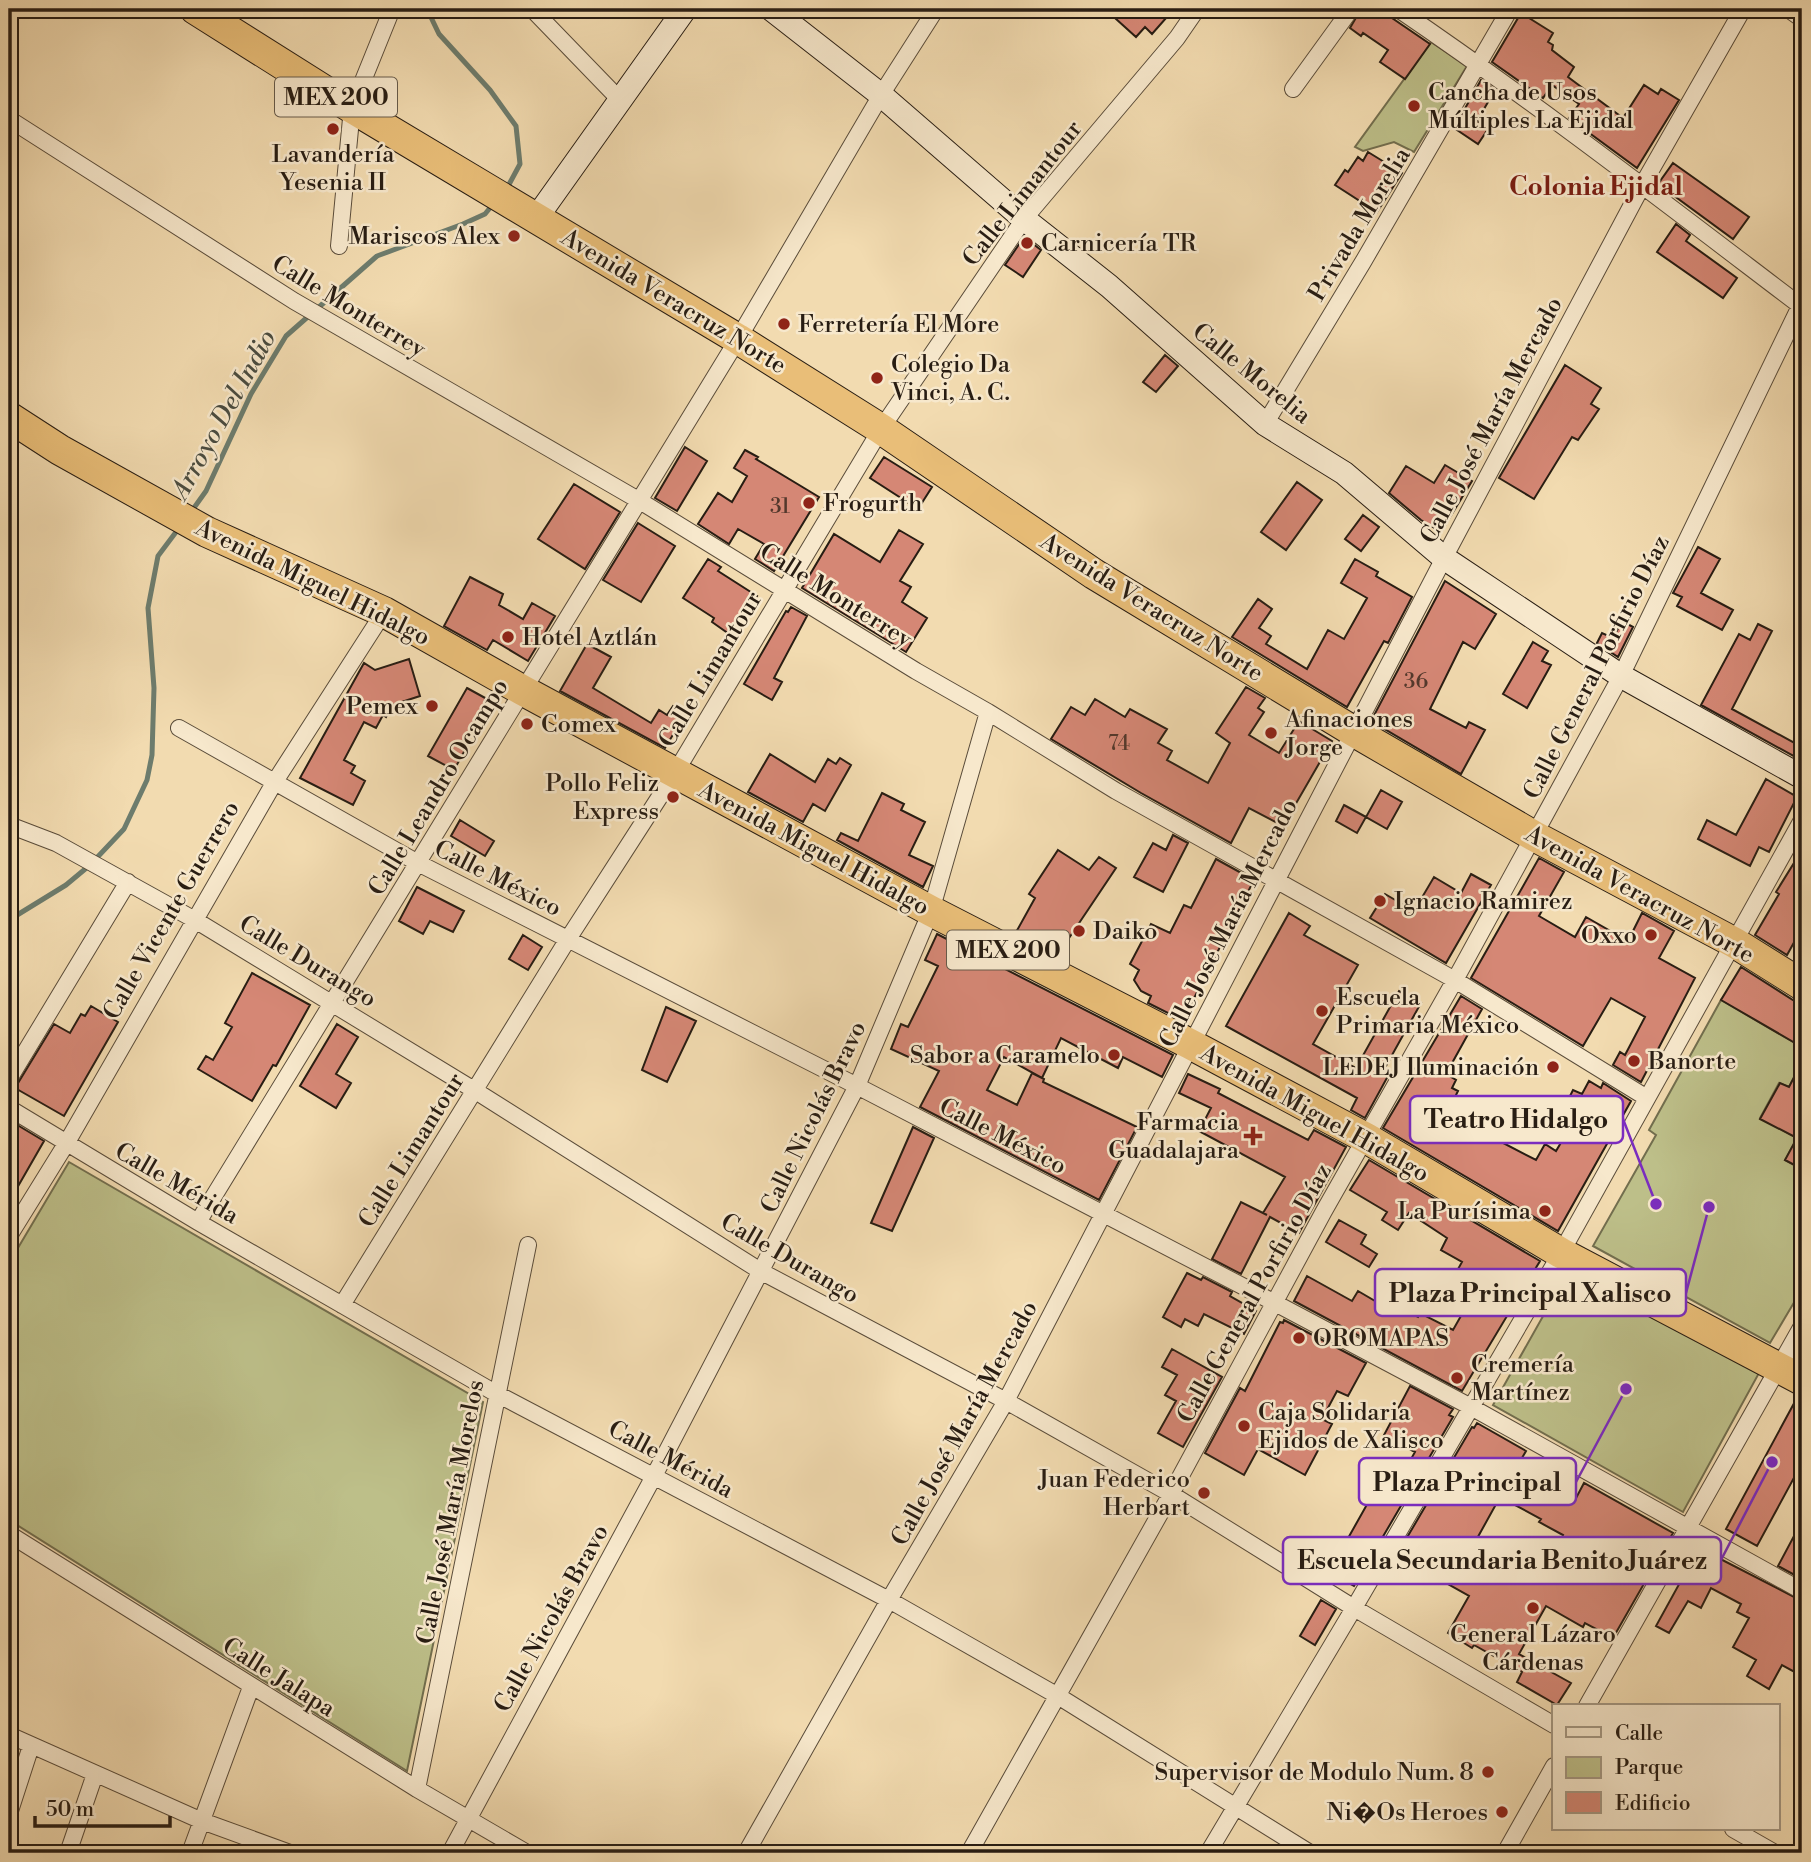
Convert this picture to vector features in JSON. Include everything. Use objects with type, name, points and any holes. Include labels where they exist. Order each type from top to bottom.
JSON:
[{"type":"highway","name":"MEX 200","points":[[195,9],[352,108],[526,211]]},
{"type":"highway","name":"Avenida Veracruz Norte","points":[[526,211],[881,429],[1094,574],[1353,731],[1534,836],[1735,943],[1802,985]]},
{"type":"highway","name":"Avenida Miguel Hidalgo","points":[[9,417],[60,450],[208,532],[383,612],[522,691],[930,911],[1366,1138],[1561,1253],[1790,1374]]},
{"type":"street","points":[[340,246],[352,108],[392,9]]},
{"type":"street","points":[[532,9],[620,100]]},
{"type":"street","points":[[526,211],[620,100],[685,9]]},
{"type":"street","name":"Calle Morelia","points":[[771,9],[881,95],[1024,219],[1109,286],[1265,424],[1344,473],[1444,558],[1621,676],[1802,777]]},
{"type":"street","name":"Calle Leandro Ocampo","points":[[198,1222],[738,339],[881,95],[936,9]]},
{"type":"street","name":"Calle Limantour","points":[[342,1305],[568,939],[675,773],[881,429],[1024,219],[1177,38],[1197,9]]},
{"type":"street","points":[[1293,89],[1351,9]]},
{"type":"street","points":[[1398,9],[1643,184],[1802,305]]},
{"type":"street","name":"Privada Morelia","points":[[1265,424],[1510,9]]},
{"type":"street","name":"Calle José María Mercado","points":[[746,1853],[1006,1401],[1444,558],[1643,184],[1743,9]]},
{"type":"street","points":[[1788,9],[1802,19]]},
{"type":"street","name":"Calle Monterrey","points":[[9,119],[332,324],[640,500],[1116,791],[1455,980],[1647,1098]]},
{"type":"street","name":"Calle General Porfirio Díaz","points":[[969,1853],[1171,1494],[1621,676],[1802,305]]},
{"type":"street","name":"Calle Vicente Guerrero","points":[[9,1236],[66,1144],[275,783],[383,612]]},
{"type":"street","name":"Calle Nicolás Bravo","points":[[450,1853],[654,1476],[857,1086],[930,911],[988,712]]},
{"type":"street","name":"Calle México","points":[[179,728],[418,863],[857,1086],[1471,1407],[1802,1591]]},
{"type":"street","points":[[1208,1853],[1561,1253],[1802,820]]},
{"type":"street","name":"Calle Durango","points":[[9,825],[56,843],[195,920],[334,1003],[762,1272],[1006,1401],[1171,1494],[1354,1608],[1552,1724]]},
{"type":"street","points":[[9,1079],[128,882]]},
{"type":"street","name":"Calle Mérida","points":[[9,1108],[198,1222],[497,1394],[889,1601],[1058,1696],[1310,1853]]},
{"type":"street","name":"Calle José María Morelos","points":[[417,1789],[528,1245]]},
{"type":"street","points":[[1588,1704],[1688,1528],[1790,1374],[1802,1326]]},
{"type":"street","name":"Calle Jalapa","points":[[9,1534],[251,1687],[527,1853]]},
{"type":"street","points":[[190,1853],[251,1687]]},
{"type":"street","points":[[9,1735],[202,1821],[290,1853]]},
{"type":"street","points":[[9,1814],[31,1746]]},
{"type":"street","points":[[1505,1853],[1552,1770]]},
{"type":"street","points":[[68,1853],[95,1774]]},
{"type":"street","points":[[1734,1830],[1775,1853]]},
{"type":"green space","name":"Cancha de Usos Múltiples La Ejidal","points":[[1431,42],[1467,66],[1414,152],[1394,142],[1363,151],[1355,147]]},
{"type":"green space","points":[[1721,1000],[1802,1047],[1802,1062],[1789,1087],[1779,1083],[1760,1118],[1797,1138],[1785,1160],[1802,1169],[1802,1289],[1770,1343],[1593,1246],[1656,1135],[1649,1130]]},
{"type":"green space","points":[[69,1162],[483,1402],[407,1771],[9,1520],[9,1263]]},
{"type":"green space","points":[[1569,1270],[1759,1373],[1683,1512],[1493,1405]]},
{"type":"building","points":[[1105,9],[1174,9],[1152,34],[1145,27],[1136,37]]},
{"type":"building","points":[[1361,9],[1384,9],[1392,18],[1430,44],[1405,79],[1380,62],[1388,50],[1363,33],[1361,36],[1350,28]]},
{"type":"building","points":[[1521,13],[1553,33],[1548,42],[1553,45],[1552,50],[1574,67],[1568,77],[1623,118],[1644,85],[1658,94],[1661,89],[1679,100],[1637,168],[1569,118],[1579,104],[1552,85],[1543,98],[1492,62]]},
{"type":"building","points":[[1481,80],[1495,90],[1477,121],[1488,129],[1478,144],[1454,128]]},
{"type":"building","points":[[1368,152],[1402,173],[1377,212],[1335,185],[1358,157],[1363,161]]},
{"type":"building","points":[[1673,163],[1749,217],[1733,239],[1658,184]]},
{"type":"building","points":[[1676,224],[1690,235],[1686,241],[1737,278],[1723,298],[1657,252]]},
{"type":"building","points":[[1024,237],[1041,250],[1023,277],[1005,265]]},
{"type":"building","points":[[1165,355],[1178,366],[1156,392],[1143,382]]},
{"type":"building","points":[[1565,365],[1601,388],[1591,404],[1599,409],[1578,440],[1572,437],[1534,499],[1499,478]]},
{"type":"building","points":[[685,447],[707,461],[677,511],[655,498]]},
{"type":"building","points":[[745,450],[819,497],[774,571],[755,559],[764,544],[738,529],[729,544],[698,524],[718,493],[732,502],[747,476],[734,468]]},
{"type":"building","points":[[884,457],[932,487],[918,509],[870,478]]},
{"type":"building","points":[[1445,465],[1472,481],[1441,532],[1421,520],[1389,493],[1406,466],[1434,483]]},
{"type":"building","points":[[1297,482],[1322,500],[1286,550],[1261,532]]},
{"type":"building","points":[[574,484],[620,512],[585,569],[538,539]]},
{"type":"building","points":[[1363,515],[1379,527],[1361,551],[1345,539]]},
{"type":"building","points":[[638,523],[675,546],[641,602],[603,580]]},
{"type":"building","points":[[899,530],[923,544],[900,581],[911,587],[902,602],[927,618],[906,652],[802,588],[834,534],[880,562]]},
{"type":"building","points":[[1698,547],[1720,559],[1701,593],[1733,610],[1722,630],[1677,606],[1682,597],[1673,593]]},
{"type":"building","points":[[708,559],[721,567],[718,571],[757,596],[732,636],[712,622],[714,618],[683,598]]},
{"type":"building","points":[[1355,559],[1378,572],[1376,576],[1412,597],[1388,643],[1384,641],[1347,707],[1232,637],[1258,599],[1272,609],[1259,628],[1271,636],[1266,644],[1307,669],[1328,630],[1344,639],[1367,598],[1341,583]]},
{"type":"building","points":[[470,577],[503,594],[499,605],[523,619],[532,603],[555,616],[528,661],[493,640],[487,650],[444,626]]},
{"type":"building","points":[[1445,581],[1496,614],[1475,649],[1463,642],[1430,709],[1466,728],[1469,722],[1485,730],[1461,774],[1371,721]]},
{"type":"building","points":[[791,607],[807,616],[774,678],[782,682],[772,700],[744,684],[786,611]]},
{"type":"building","points":[[1622,621],[1633,627],[1618,657],[1597,643],[1602,633],[1613,638]]},
{"type":"building","points":[[1758,624],[1772,631],[1732,709],[1802,747],[1799,759],[1701,705],[1739,634],[1750,640]]},
{"type":"building","points":[[1533,642],[1548,651],[1542,661],[1551,665],[1527,708],[1503,694]]},
{"type":"building","points":[[587,644],[611,657],[593,688],[651,723],[659,710],[667,715],[673,706],[686,713],[665,748],[560,691]]},
{"type":"building","points":[[409,659],[420,696],[392,705],[376,728],[364,722],[344,760],[355,766],[351,773],[365,781],[353,805],[300,778],[364,663],[375,670]]},
{"type":"building","points":[[1246,687],[1265,698],[1258,708],[1264,712],[1249,735],[1279,753],[1299,721],[1332,741],[1283,826],[1249,808],[1231,843],[1051,739],[1071,707],[1085,715],[1095,699],[1125,717],[1130,709],[1167,729],[1158,743],[1172,751],[1167,760],[1208,783],[1230,743],[1216,733]]},
{"type":"building","points":[[467,688],[487,699],[460,747],[465,750],[454,770],[428,756]]},
{"type":"building","points":[[770,754],[815,782],[828,759],[836,764],[840,758],[851,765],[825,811],[813,804],[803,822],[748,792]]},
{"type":"building","points":[[1766,779],[1797,797],[1769,852],[1759,847],[1750,866],[1698,839],[1707,820],[1736,835]]},
{"type":"building","points":[[1381,790],[1402,802],[1387,829],[1366,817]]},
{"type":"building","points":[[882,793],[904,804],[901,810],[925,822],[909,855],[933,866],[923,887],[837,840],[841,833],[858,841]]},
{"type":"building","points":[[1344,805],[1366,817],[1357,833],[1336,821]]},
{"type":"building","points":[[460,820],[494,841],[485,856],[451,836]]},
{"type":"building","points":[[1173,835],[1188,843],[1163,892],[1134,877],[1153,843],[1166,850]]},
{"type":"building","points":[[1058,850],[1089,870],[1099,857],[1116,868],[1057,956],[1035,942],[1034,944],[1015,934],[1035,898],[1029,894]]},
{"type":"building","points":[[1802,850],[1802,928],[1787,955],[1755,935],[1779,894],[1776,892]]},
{"type":"building","points":[[1539,858],[1564,872],[1539,916],[1575,937],[1586,917],[1628,941],[1642,913],[1674,931],[1659,958],[1695,978],[1641,1082],[1613,1065],[1620,1052],[1625,1055],[1645,1017],[1611,998],[1583,1046],[1471,978]]},
{"type":"building","points":[[1216,859],[1254,880],[1184,1018],[1180,1019],[1148,1003],[1151,996],[1141,991],[1134,980],[1139,970],[1130,964],[1151,924],[1170,933],[1184,905],[1191,908]]},
{"type":"building","points":[[1471,874],[1491,885],[1446,963],[1370,918],[1385,894],[1414,911],[1434,877],[1461,893]]},
{"type":"building","points":[[417,887],[464,911],[453,932],[430,921],[423,934],[399,921]]},
{"type":"building","points":[[1289,913],[1310,926],[1304,935],[1358,965],[1313,1044],[1356,1068],[1399,991],[1421,1003],[1382,1073],[1388,1076],[1365,1118],[1351,1110],[1357,1098],[1226,1026]]},
{"type":"building","points":[[937,934],[1173,1055],[1162,1077],[1123,1057],[1118,1068],[1061,1038],[1042,1078],[1043,1082],[1137,1127],[1099,1200],[920,1107],[939,1071],[891,1049],[901,1024],[908,1027],[938,966],[925,960]],"holes":[[[1004,1057],[1042,1078],[1032,1073],[1017,1105],[987,1090]]]},
{"type":"building","points":[[523,935],[542,947],[528,970],[509,959]]},
{"type":"building","points":[[1741,967],[1802,1003],[1802,1047],[1721,1000]]},
{"type":"building","points":[[252,973],[310,1005],[276,1066],[273,1065],[252,1101],[198,1069],[206,1056],[213,1060],[232,1027],[225,1023]]},
{"type":"building","points":[[1461,996],[1482,1009],[1446,1074],[1456,1080],[1452,1088],[1458,1091],[1453,1101],[1491,1122],[1484,1133],[1536,1160],[1545,1144],[1556,1151],[1572,1124],[1559,1118],[1573,1090],[1582,1094],[1589,1081],[1601,1088],[1603,1083],[1631,1101],[1558,1231],[1383,1128]]},
{"type":"building","points":[[91,1006],[118,1022],[64,1116],[15,1088],[54,1024],[70,1033],[81,1014],[85,1016]]},
{"type":"building","points":[[666,1007],[696,1021],[667,1082],[642,1070]]},
{"type":"building","points":[[337,1024],[358,1037],[336,1074],[351,1083],[336,1108],[300,1086]]},
{"type":"building","points":[[1802,1062],[1802,1169],[1785,1160],[1797,1138],[1760,1119],[1780,1083],[1789,1087]]},
{"type":"building","points":[[1188,1074],[1220,1089],[1218,1093],[1308,1140],[1314,1130],[1346,1147],[1299,1233],[1270,1217],[1241,1274],[1212,1259],[1241,1202],[1263,1213],[1285,1177],[1199,1131],[1211,1108],[1179,1093]]},
{"type":"building","points":[[9,1120],[44,1141],[9,1202]]},
{"type":"building","points":[[913,1127],[934,1138],[892,1231],[871,1223]]},
{"type":"building","points":[[1369,1160],[1540,1261],[1462,1391],[1294,1301],[1307,1276],[1352,1301],[1358,1291],[1394,1312],[1397,1306],[1418,1317],[1420,1313],[1453,1330],[1466,1307],[1444,1294],[1462,1262],[1441,1250],[1447,1238],[1409,1213],[1398,1230],[1382,1220],[1387,1212],[1350,1190]]},
{"type":"building","points":[[1339,1220],[1366,1235],[1361,1244],[1377,1254],[1369,1267],[1326,1242]]},
{"type":"building","points":[[1187,1273],[1201,1280],[1203,1277],[1232,1292],[1230,1296],[1256,1311],[1244,1334],[1204,1314],[1198,1326],[1185,1319],[1181,1327],[1163,1317]]},
{"type":"building","points":[[1284,1320],[1366,1363],[1348,1396],[1337,1391],[1322,1419],[1332,1424],[1305,1475],[1258,1449],[1244,1475],[1205,1453],[1240,1388],[1245,1391],[1280,1322],[1283,1323]]},
{"type":"building","points":[[1172,1349],[1222,1377],[1183,1447],[1158,1433],[1176,1401],[1165,1395],[1177,1375],[1162,1367]]},
{"type":"building","points":[[1410,1386],[1453,1409],[1449,1415],[1453,1417],[1354,1586],[1329,1572],[1383,1476],[1397,1484],[1415,1452],[1384,1435]]},
{"type":"building","points":[[1798,1396],[1802,1397],[1802,1463],[1757,1546],[1726,1529]]},
{"type":"building","name":"General Lázaro Cárdenas","points":[[1477,1423],[1526,1451],[1515,1470],[1574,1502],[1584,1483],[1673,1533],[1613,1638],[1585,1623],[1583,1627],[1546,1606],[1519,1654],[1571,1683],[1558,1704],[1517,1682],[1522,1672],[1448,1633],[1469,1596],[1407,1561],[1412,1552],[1402,1546],[1472,1427]],"holes":[[[1500,1497],[1541,1519],[1539,1522],[1563,1535],[1541,1575],[1529,1569],[1525,1574],[1474,1544]]]},
{"type":"building","points":[[1802,1521],[1802,1579],[1778,1566]]},
{"type":"building","points":[[1699,1548],[1802,1601],[1802,1676],[1782,1665],[1769,1689],[1747,1676],[1756,1660],[1733,1647],[1749,1618],[1737,1612],[1741,1604],[1711,1588],[1701,1608],[1688,1601],[1669,1633],[1656,1626]]},
{"type":"building","points":[[1321,1600],[1336,1609],[1315,1645],[1300,1636]]},
{"type":"waterway","name":"Arroyo Del Indio","points":[[427,9],[439,34],[490,90],[516,126],[520,164],[506,190]]},
{"type":"waterway","name":"Arroyo Del Indio","points":[[191,512],[206,491],[251,394],[286,336],[377,256],[463,224],[485,214],[494,203]]},
{"type":"waterway","name":"Arroyo Del Indio","points":[[9,920],[66,885],[90,865],[124,829],[147,780],[152,755],[154,688],[148,608],[158,556],[179,528]]},
{"type":"place","name":"Cancha de Usos Múltiples La Ejidal","points":[[1414,106]]},
{"type":"place","name":"Lavandería Yesenia II","points":[[333,129]]},
{"type":"place","name":"Mariscos Alex","points":[[514,236]]},
{"type":"place","name":"Carnicería TR","points":[[1027,243]]},
{"type":"place","name":"Ferretería El More","points":[[784,324]]},
{"type":"place","name":"Colegio Da Vinci, A. C.","points":[[877,378]]},
{"type":"place","name":"Frogurth","points":[[809,503]]},
{"type":"place","name":"Hotel Aztlán","points":[[508,637]]},
{"type":"place","name":"Pemex","points":[[432,706]]},
{"type":"place","name":"Comex","points":[[527,724]]},
{"type":"place","name":"Afinaciones Jorge","points":[[1271,733]]},
{"type":"place","name":"Pollo Feliz Express","points":[[673,797]]},
{"type":"place","name":"Ignacio Ramirez","points":[[1380,901]]},
{"type":"place","name":"Daiko","points":[[1079,931]]},
{"type":"place","name":"Oxxo","points":[[1651,935]]},
{"type":"place","name":"Escuela Primaria México","points":[[1322,1011]]},
{"type":"place","name":"Sabor a Caramelo","points":[[1114,1055]]},
{"type":"place","name":"Banorte","points":[[1634,1061]]},
{"type":"place","name":"LEDEJ Iluminación","points":[[1553,1067]]},
{"type":"place","name":"Farmacia Guadalajara","points":[[1253,1136]]},
{"type":"place","name":"Teatro Hidalgo","points":[[1656,1204]]},
{"type":"place","name":"Plaza Principal Xalisco","points":[[1709,1207]]},
{"type":"place","name":"La Purísima","points":[[1545,1211]]},
{"type":"place","name":"OROMAPAS","points":[[1299,1338]]},
{"type":"place","name":"Cremería Martínez","points":[[1457,1378]]},
{"type":"place","name":"Plaza Principal","points":[[1626,1389]]},
{"type":"place","name":"Caja Solidaria Ejidos de Xalisco","points":[[1244,1426]]},
{"type":"place","name":"Escuela Secundaria Benito Juárez","points":[[1772,1462]]},
{"type":"place","name":"Juan Federico Herbart","points":[[1204,1493]]},
{"type":"place","name":"General Lázaro Cárdenas","points":[[1533,1608]]},
{"type":"place","name":"Supervisor de Modulo Num. 8","points":[[1488,1772]]},
{"type":"place","name":"Ni�Os Heroes","points":[[1502,1812]]},
{"type":"district","name":"Colonia Ejidal","points":[[1596,186]]}]
